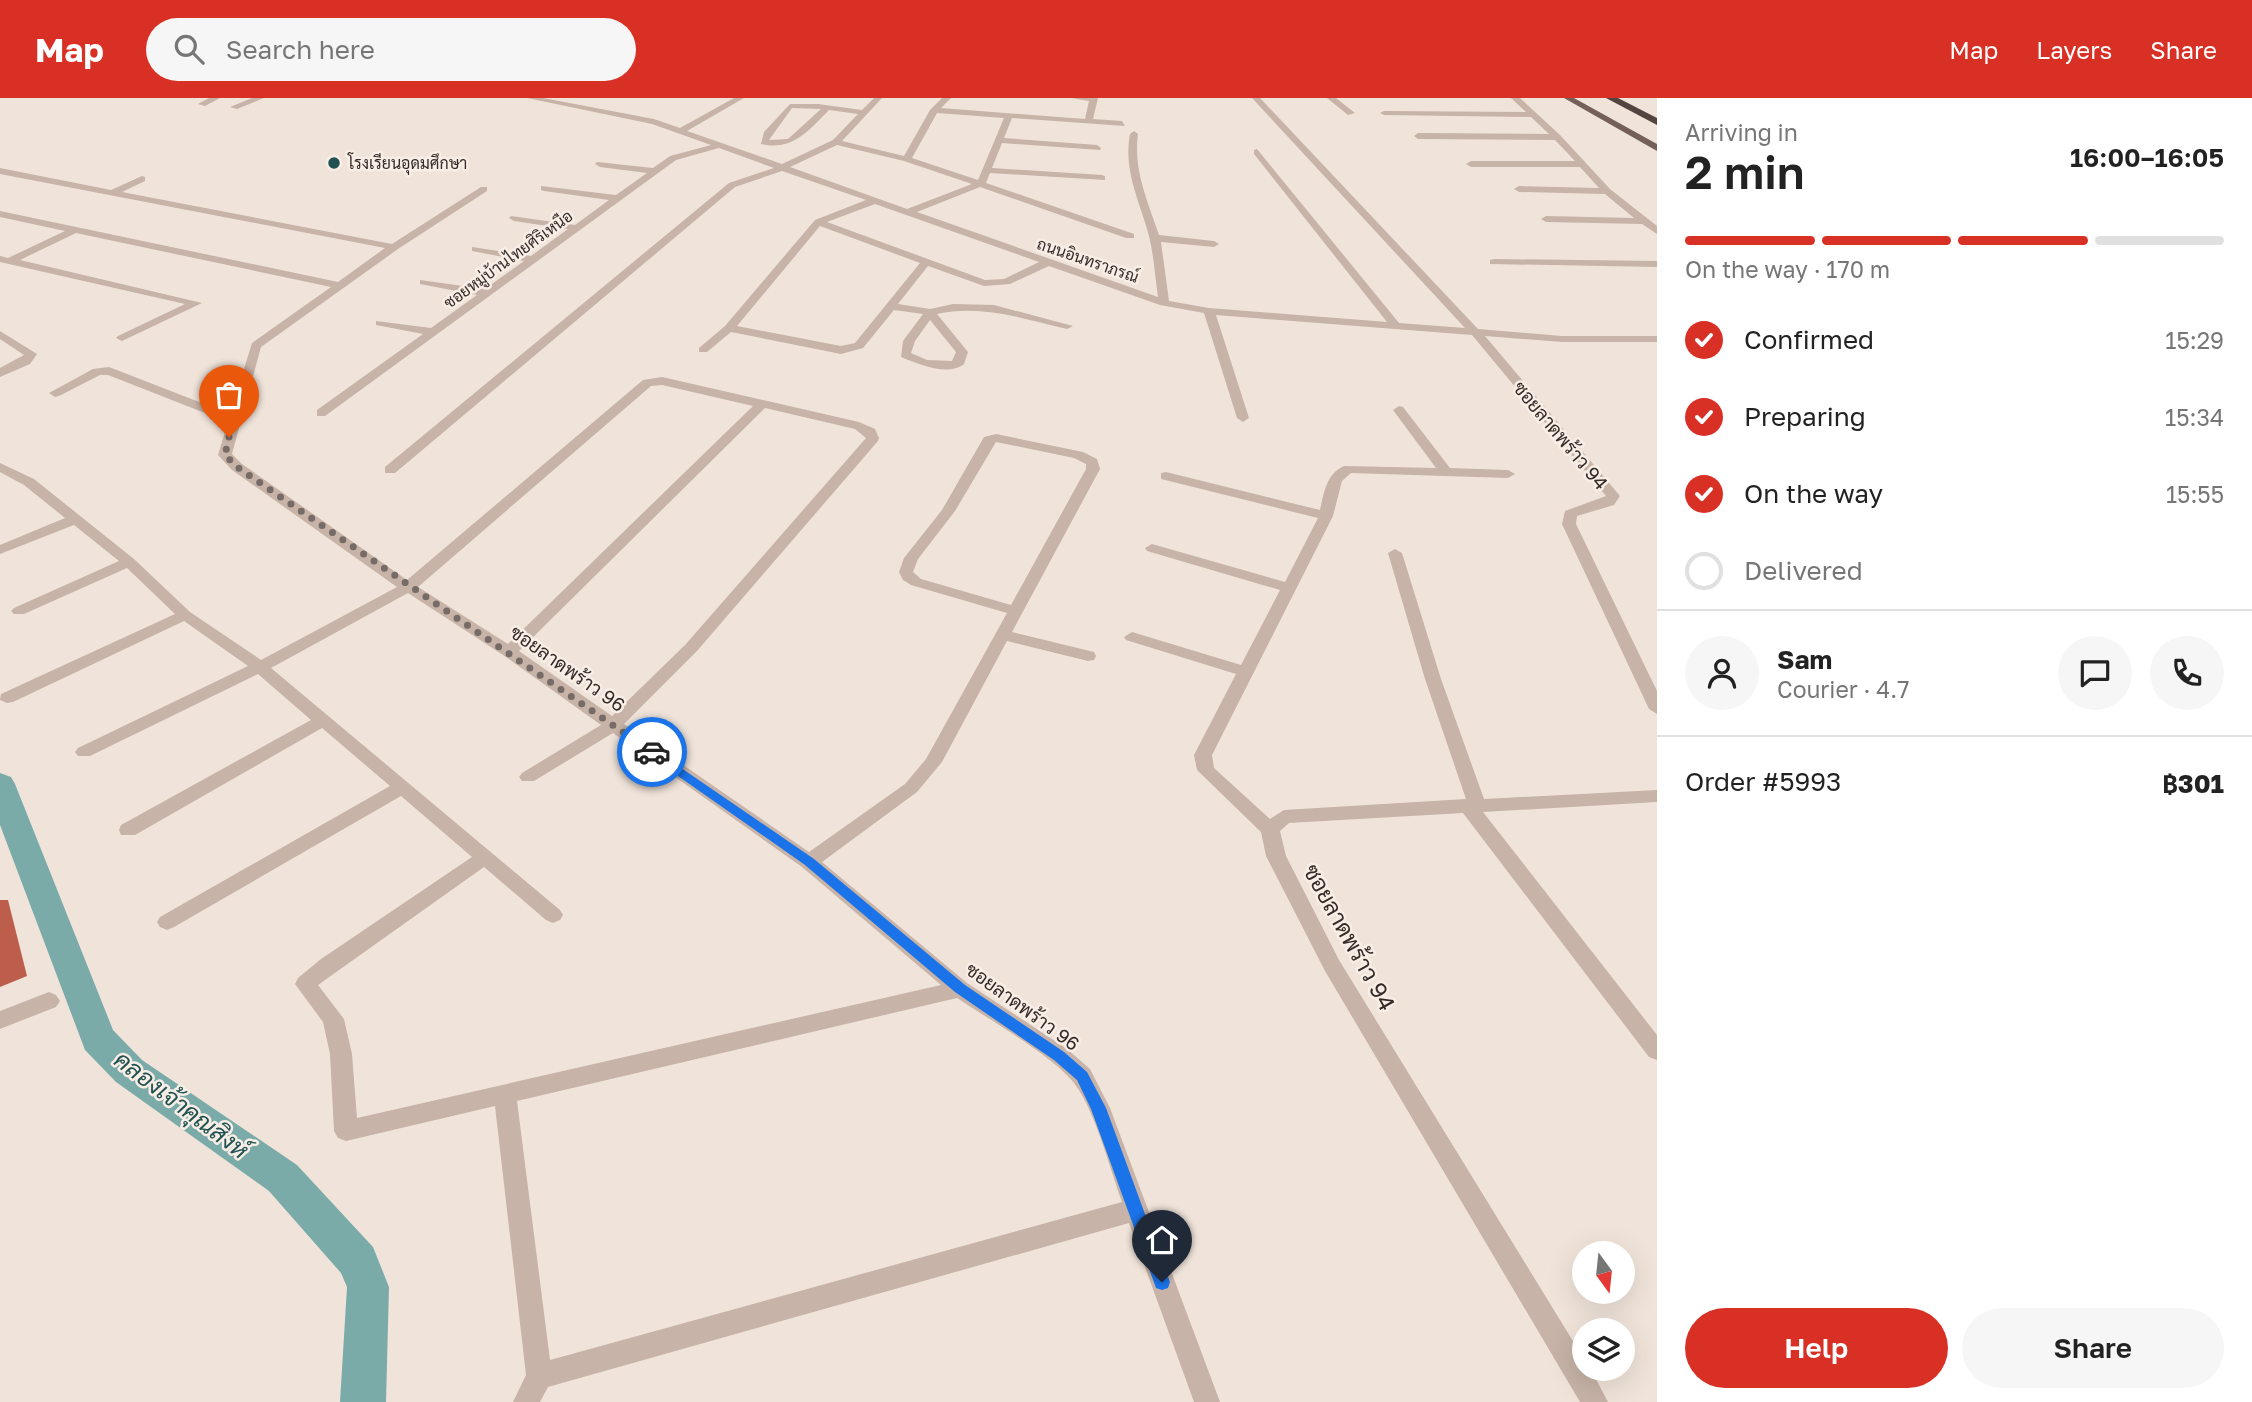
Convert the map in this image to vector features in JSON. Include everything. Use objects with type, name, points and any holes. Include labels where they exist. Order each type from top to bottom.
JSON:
[{"type":"highway","points":[[1611,98],[1657,122]]},
{"type":"main road","points":[[1568,98],[1657,148]]},
{"type":"street","points":[[202,104],[216,98]]},
{"type":"street","points":[[234,107],[260,98]]},
{"type":"street","name":"ถนนอินทราภรณ์","points":[[531,98],[634,117],[681,131],[905,213],[1164,303],[1209,311],[1562,339],[1657,340]]},
{"type":"street","points":[[681,131],[740,98]]},
{"type":"street","points":[[390,470],[732,185],[781,168],[836,142],[878,98]]},
{"type":"street","points":[[907,159],[934,110],[947,98]]},
{"type":"street","points":[[1075,98],[1094,99],[1088,122]]},
{"type":"street","points":[[1255,98],[1475,332]]},
{"type":"street","points":[[1331,98],[1351,113]]},
{"type":"street","points":[[1515,98],[1557,137],[1607,191],[1633,211],[1645,216],[1657,231]]},
{"type":"street","points":[[826,108],[791,142],[782,145],[764,142],[766,134],[790,106],[826,108],[865,113]]},
{"type":"street","points":[[934,110],[1122,124]]},
{"type":"street","points":[[1384,113],[1533,115]]},
{"type":"street","points":[[905,213],[981,184],[1008,117]]},
{"type":"street","points":[[1134,134],[1130,150],[1132,167],[1155,238],[1164,303]]},
{"type":"street","points":[[1418,136],[1557,137]]},
{"type":"street","points":[[999,140],[1097,148]]},
{"type":"street","points":[[836,142],[907,159],[1130,236]]},
{"type":"street","name":"ซอยหมู่บ้านไทยศิริเหนือ","points":[[321,413],[673,158],[721,145]]},
{"type":"street","points":[[1257,152],[1396,326]]},
{"type":"street","points":[[600,164],[656,171]]},
{"type":"street","points":[[1471,164],[1580,164]]},
{"type":"street","points":[[987,170],[1102,178]]},
{"type":"street","points":[[0,171],[394,247]]},
{"type":"street","points":[[113,192],[142,179]]},
{"type":"street","points":[[544,188],[619,198]]},
{"type":"street","points":[[1519,188],[1607,191]]},
{"type":"street","name":"ซอยลาดพร้าว 96","points":[[484,189],[394,247],[256,345],[225,455],[237,467],[408,587],[509,652],[809,862],[960,989],[1059,1056],[1082,1076],[1098,1108],[1207,1402]]},
{"type":"street","points":[[703,350],[729,328],[818,222],[873,201]]},
{"type":"street","points":[[0,214],[342,286]]},
{"type":"street","points":[[1546,219],[1645,216]]},
{"type":"street","points":[[514,218],[578,228]]},
{"type":"street","points":[[818,222],[984,283],[1006,282],[1046,263]]},
{"type":"street","points":[[5,260],[77,229]]},
{"type":"street","points":[[1155,238],[1213,244]]},
{"type":"street","points":[[476,249],[532,259]]},
{"type":"street","points":[[5,260],[196,303],[122,338]]},
{"type":"street","points":[[1494,262],[1657,264]]},
{"type":"street","points":[[729,328],[841,350],[851,349],[859,346],[925,263]]},
{"type":"street","points":[[425,282],[487,293]]},
{"type":"street","points":[[890,306],[930,312],[953,307],[995,308],[1067,326]]},
{"type":"street","points":[[1209,311],[1243,418]]},
{"type":"street","points":[[930,312],[962,352],[960,361],[955,365],[925,363],[905,355],[909,341],[930,312]]},
{"type":"street","points":[[380,323],[433,332]]},
{"type":"street","name":"ซอยลาดพร้าว 94","points":[[1475,332],[1613,496],[1609,502],[1579,509],[1570,514],[1569,524],[1657,709]]},
{"type":"street","points":[[0,334],[31,354],[26,361],[0,373]]},
{"type":"street","points":[[55,393],[97,372],[109,371],[233,420]]},
{"type":"street","points":[[83,752],[260,667],[408,587],[647,383],[662,381],[859,426],[870,432],[873,438],[691,648],[613,725],[528,777]]},
{"type":"street","points":[[509,652],[761,405]]},
{"type":"street","points":[[1399,410],[1446,472]]},
{"type":"street","points":[[809,862],[911,788],[933,762],[1003,635],[1093,469],[1092,462],[1078,455],[996,438],[989,440],[948,511],[911,558],[906,572],[908,577],[916,582],[1016,611]]},
{"type":"street","points":[[0,467],[29,482],[128,562],[185,615],[260,667],[553,915]]},
{"type":"street","points":[[1508,474],[1341,471],[1336,476],[1326,516],[1203,755],[1206,770],[1270,829],[1284,817],[1657,796]]},
{"type":"street","points":[[1166,476],[1326,516]]},
{"type":"street","points":[[0,550],[75,519]]},
{"type":"street","points":[[1152,548],[1289,588]]},
{"type":"street","points":[[1395,553],[1472,805],[1657,1051]]},
{"type":"street","points":[[19,611],[128,562]]},
{"type":"street","points":[[7,698],[185,615]]},
{"type":"street","points":[[1003,635],[1088,656]]},
{"type":"street","points":[[1132,637],[1246,672]]},
{"type":"street","points":[[128,830],[322,721]]},
{"type":"street","points":[[167,922],[401,788]]},
{"type":"street","name":"ซอยลาดพร้าว 94","points":[[1270,829],[1276,856],[1332,965],[1595,1402]]},
{"type":"street","points":[[484,858],[328,965],[305,984],[333,1019],[341,1054],[346,1131],[960,989]]},
{"type":"street","points":[[0,1020],[49,1001]]},
{"type":"street","points":[[505,1094],[539,1376],[526,1402]]},
{"type":"street","points":[[539,1376],[1135,1210]]},
{"type":"building","points":[[0,900],[8,900],[27,976],[0,987]]},
{"type":"waterway","name":"คลองเจ้าคุณสิงห์","points":[[0,784],[98,1039],[129,1071],[283,1178],[358,1261],[368,1287],[363,1402]]},
{"type":"way so far","points":[[229,437],[225,455],[237,467],[408,587],[509,652],[652,752]]},
{"type":"place","name":"โรงเรียนอุดมศึกษา","points":[[334,163]]},
{"type":"route","points":[[652,752],[809,862],[960,989],[1059,1056],[1082,1076],[1098,1108],[1162,1282]]}]
